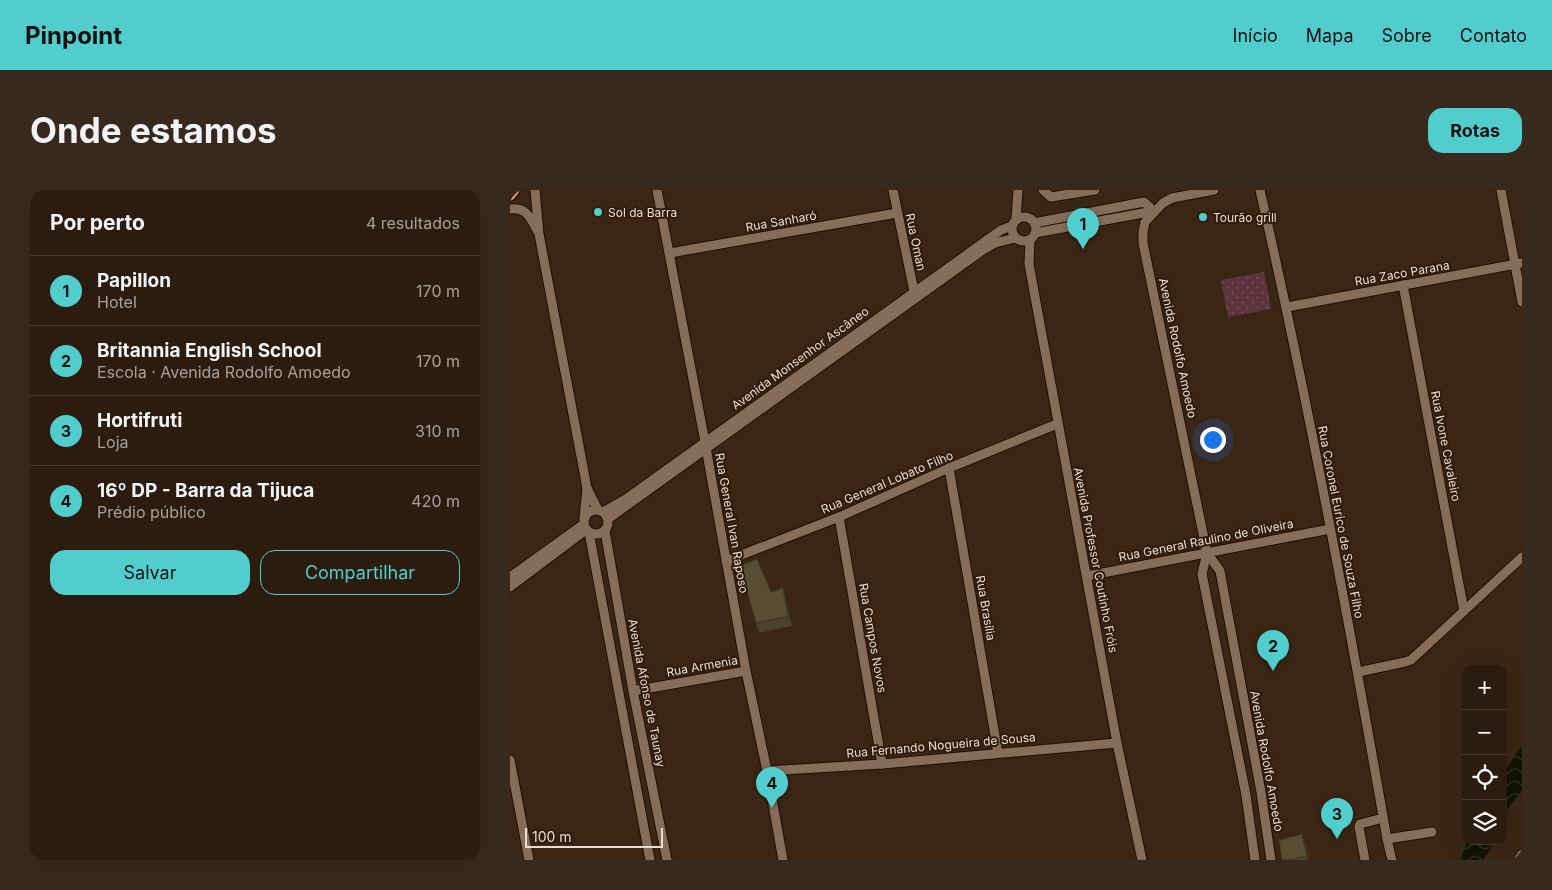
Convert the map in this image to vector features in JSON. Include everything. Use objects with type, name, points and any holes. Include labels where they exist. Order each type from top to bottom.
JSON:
[{"type":"street","points":[[535,190],[539,234],[587,488],[586,526],[650,860]]},
{"type":"street","name":"Rua General Ivan Raposo","points":[[657,190],[783,860]]},
{"type":"street","name":"Rua Oman","points":[[893,190],[915,295]]},
{"type":"street","points":[[1018,190],[1012,233],[1016,239],[1024,242],[1033,236],[1154,211],[1172,198],[1214,190]]},
{"type":"street","points":[[1042,190],[1051,197],[1095,190]]},
{"type":"street","name":"Rua Coronel Eurico de Souza Filho","points":[[1260,190],[1287,306],[1358,672],[1386,839],[1392,860]]},
{"type":"street","points":[[1501,190],[1519,264],[1522,302]]},
{"type":"street","points":[[1034,223],[1144,202],[1154,211]]},
{"type":"street","points":[[510,209],[524,211],[530,216],[539,234]]},
{"type":"street","name":"Avenida Rodolfo Amoedo","points":[[1154,211],[1145,222],[1143,242],[1207,553],[1220,571],[1261,792],[1273,845],[1271,860]]},
{"type":"street","name":"Rua Sanharó","points":[[670,253],[897,213]]},
{"type":"street","points":[[1014,223],[1019,217],[1028,217],[1034,223],[1033,236]]},
{"type":"street","name":"Avenida Monsenhor Ascâneo","points":[[603,513],[706,446],[915,295],[1001,230],[1014,223]]},
{"type":"street","name":"Avenida Professor Coutinho Fróis","points":[[1029,264],[1033,236]]},
{"type":"street","name":"Avenida Monsenhor Ascâneo","points":[[915,295],[995,243],[1016,239]]},
{"type":"street","name":"Avenida Professor Coutinho Fróis","points":[[1016,239],[1029,264],[1117,743],[1142,860]]},
{"type":"street","name":"Rua Zaco Parana","points":[[1287,306],[1519,264]]},
{"type":"street","name":"Rua Ivone Cavaleiro","points":[[1403,285],[1464,611]]},
{"type":"street","name":"Rua General Lobato Filho","points":[[726,561],[839,517],[948,468],[1057,424]]},
{"type":"street","name":"Rua Brasília","points":[[948,468],[998,753]]},
{"type":"street","points":[[586,526],[597,534],[605,531],[608,527],[603,513],[587,488]]},
{"type":"street","points":[[510,587],[586,526],[590,511],[603,513]]},
{"type":"street","name":"Rua Campos Novos","points":[[839,517],[882,764]]},
{"type":"street","points":[[510,576],[586,526]]},
{"type":"street","name":"Rua General Raulino de Oliveira","points":[[1087,576],[1330,529]]},
{"type":"street","name":"Avenida Afonso de Taunay","points":[[605,531],[633,691],[667,860]]},
{"type":"street","name":"Avenida Rodolfo Amoedo","points":[[1207,553],[1202,574],[1246,795],[1255,860]]},
{"type":"street","points":[[1358,672],[1411,660],[1522,557]]},
{"type":"street","name":"Rua Armenia","points":[[633,691],[746,671]]},
{"type":"street","name":"Rua Fernando Nogueira de Sousa","points":[[767,771],[882,764],[1117,743]]},
{"type":"street","points":[[510,760],[530,860]]},
{"type":"street","points":[[1246,795],[1261,792]]},
{"type":"street","points":[[1365,860],[1360,824],[1383,818]]},
{"type":"street","points":[[1386,839],[1432,832]]},
{"type":"street","points":[[1518,860],[1522,854]]},
{"type":"shaded area","points":[[1264,272],[1271,309],[1228,317],[1221,280]]},
{"type":"water","points":[[1522,745],[1522,790],[1507,810],[1507,800],[1507,767]]},
{"type":"water","points":[[1466,845],[1493,845],[1483,860],[1460,860]]},
{"type":"building","points":[[757,559],[771,592],[783,588],[788,616],[756,623],[740,566]]},
{"type":"building","points":[[1302,834],[1307,856],[1282,860],[1279,840]]},
{"type":"place","name":"Sol da Barra","points":[[598,212]]},
{"type":"place","name":"Tourão grill","points":[[1203,217]]},
{"type":"place","name":"Papillon","points":[[1083,249]]},
{"type":"place","name":"Britannia English School","points":[[1273,671]]},
{"type":"place","name":"16º DP - Barra da Tijuca","points":[[772,808]]},
{"type":"place","name":"Hortifruti","points":[[1337,839]]}]
